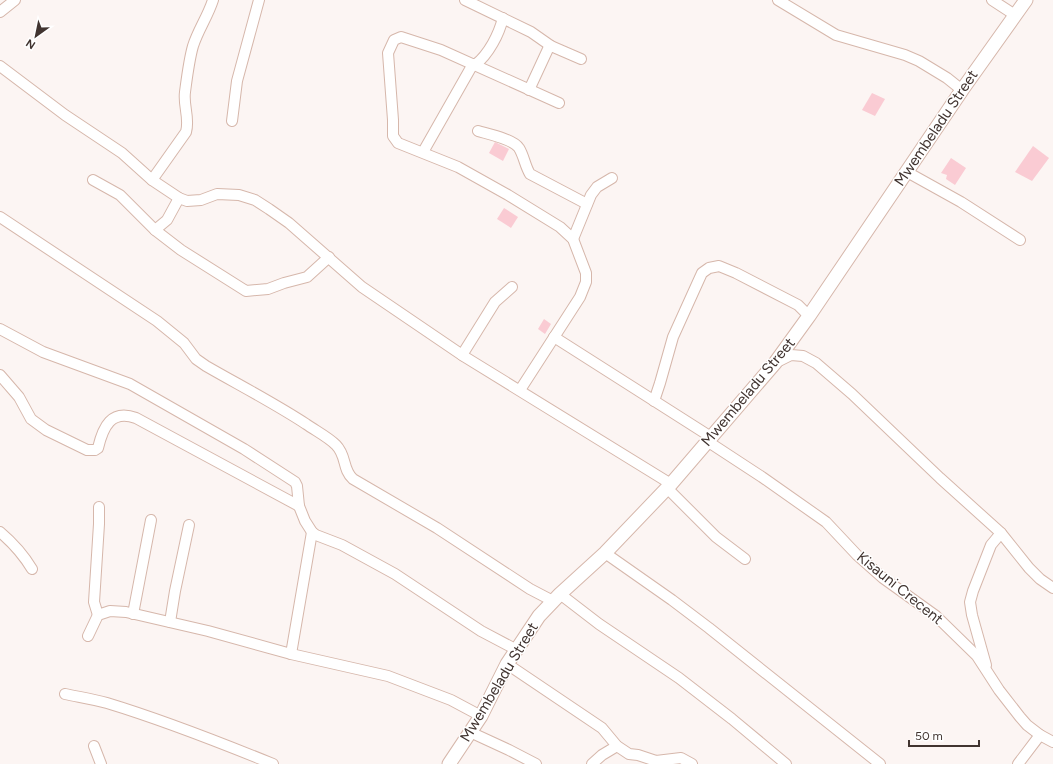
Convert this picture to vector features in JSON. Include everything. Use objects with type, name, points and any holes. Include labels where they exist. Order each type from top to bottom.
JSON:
[{"type":"street","points":[[0,12],[15,0]]},
{"type":"street","points":[[152,180],[186,132],[188,126],[188,116],[185,105],[185,94],[193,46],[209,13],[213,0]]},
{"type":"street","points":[[232,121],[237,81],[259,0]]},
{"type":"street","points":[[466,0],[531,32],[551,46],[580,59]]},
{"type":"street","points":[[778,0],[836,35],[905,55],[919,61],[947,78],[962,90]]},
{"type":"street","points":[[992,0],[1015,15]]},
{"type":"street","name":"Mwembeladu Street","points":[[450,764],[481,716],[507,664],[539,616],[556,598],[605,553],[669,486],[775,363],[809,316],[962,90],[1026,0]]},
{"type":"street","points":[[423,152],[474,65],[483,58],[500,31],[503,18]]},
{"type":"street","points":[[520,390],[580,297],[586,282],[583,266],[573,240],[560,227],[508,195],[458,167],[398,143],[393,136],[388,54],[394,40],[401,37],[408,39],[440,50],[559,103]]},
{"type":"street","points":[[529,90],[548,49],[551,46]]},
{"type":"street","points":[[0,66],[65,115],[122,153],[152,180],[178,198],[187,201],[201,200],[216,194],[239,195],[255,200],[289,223],[362,287],[462,354],[669,486],[716,536],[745,559]]},
{"type":"street","points":[[478,131],[516,144],[519,148],[526,169],[530,174],[587,204]]},
{"type":"street","points":[[907,172],[961,202],[1020,240]]},
{"type":"street","points":[[573,240],[591,195],[597,187],[612,178]]},
{"type":"street","points":[[93,180],[120,194],[155,230],[181,250],[246,291],[268,289],[308,277],[329,258]]},
{"type":"street","points":[[155,230],[167,220],[178,198]]},
{"type":"street","points":[[0,217],[157,321],[184,344],[196,359],[206,366],[277,405],[336,444],[342,451],[346,471],[353,480],[438,528],[530,589],[556,598],[600,624],[685,682],[786,764]]},
{"type":"street","points":[[654,401],[673,337],[702,273],[709,268],[718,266],[736,273],[798,305],[809,316]]},
{"type":"street","points":[[462,354],[495,302],[512,287]]},
{"type":"street","points":[[0,329],[43,352],[130,384],[244,449],[295,482],[297,486],[298,506],[304,521],[316,535],[342,545],[395,574],[481,631],[517,650]]},
{"type":"street","name":"Kisauni Crecent","points":[[554,337],[654,401],[826,522],[872,569],[936,616],[977,656],[999,690],[1027,725],[1040,735],[1053,742]]},
{"type":"street","points":[[775,363],[791,355],[803,356],[816,363],[852,394],[940,478],[1001,533],[1029,568],[1040,579],[1051,584]]},
{"type":"street","points":[[0,375],[20,397],[31,420],[46,430],[87,450],[92,451],[98,448],[107,424],[116,416],[128,415],[298,506]]},
{"type":"street","points":[[88,636],[98,615],[94,602],[99,507]]},
{"type":"street","points":[[134,614],[151,520]]},
{"type":"street","points":[[170,622],[189,524]]},
{"type":"street","points":[[0,532],[15,545],[25,557],[32,569]]},
{"type":"street","points":[[291,654],[312,532]]},
{"type":"street","points":[[988,672],[972,615],[970,602],[991,545],[1001,533]]},
{"type":"street","points":[[605,553],[709,628],[880,764]]},
{"type":"street","points":[[98,615],[110,611],[134,614],[208,631],[291,654],[388,676],[451,700],[481,716]]},
{"type":"street","points":[[507,664],[602,728],[617,746],[631,759],[638,755],[656,761],[681,758],[692,764]]},
{"type":"street","points":[[65,694],[105,703],[141,714],[273,764]]},
{"type":"street","points":[[470,732],[536,764]]},
{"type":"street","points":[[1018,764],[1040,735]]},
{"type":"street","points":[[94,746],[101,764]]},
{"type":"street","points":[[592,764],[602,755],[617,746]]},
{"type":"building","points":[[872,93],[885,99],[875,116],[862,110]]},
{"type":"building","points":[[495,142],[509,149],[503,161],[489,153]]},
{"type":"building","points":[[1033,146],[1049,158],[1032,181],[1015,172]]},
{"type":"building","points":[[951,158],[966,168],[955,185],[946,179],[947,175],[941,173]]},
{"type":"building","points":[[504,208],[518,217],[511,228],[497,219]]},
{"type":"building","points":[[544,319],[551,324],[545,334],[538,329]]}]
